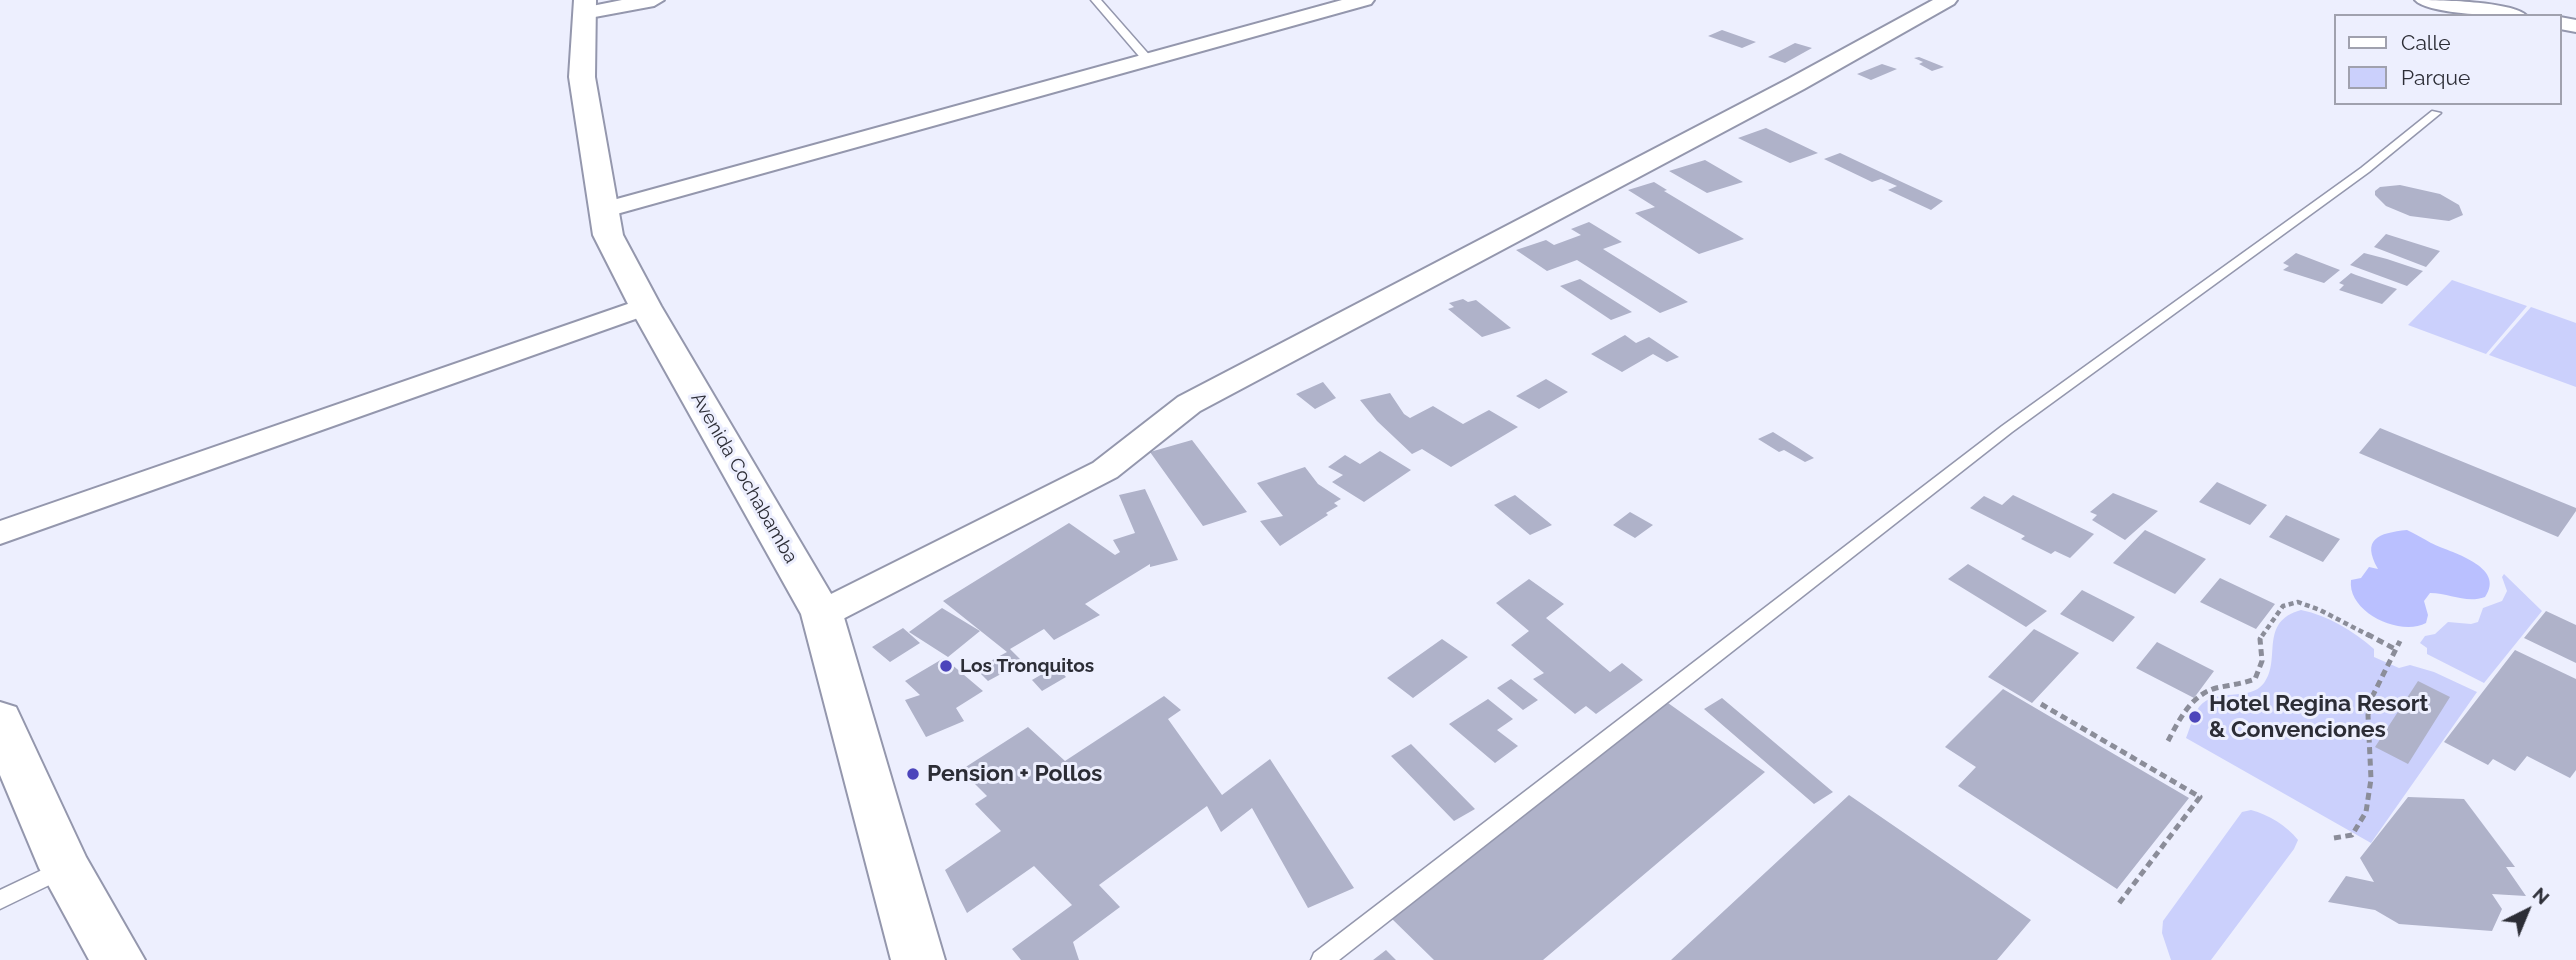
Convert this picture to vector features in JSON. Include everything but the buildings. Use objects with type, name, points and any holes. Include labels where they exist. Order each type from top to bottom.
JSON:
[{"type":"main road","name":"Avenida Cochabamba","points":[[584,7],[582,77],[608,234],[645,306],[822,614],[918,960]]},
{"type":"main road","points":[[0,720],[65,868],[118,960]]},
{"type":"street","points":[[584,7],[654,0]]},
{"type":"street","points":[[604,210],[1364,0]]},
{"type":"street","points":[[822,614],[1105,470],[1189,404],[1796,84],[1947,0]]},
{"type":"street","points":[[2425,0],[2471,4],[2509,14]]},
{"type":"street","points":[[0,533],[645,306]]},
{"type":"lane","points":[[1096,0],[1148,60]]},
{"type":"lane","points":[[1322,960],[2007,429],[2365,170],[2436,113]]},
{"type":"lane","points":[[0,900],[65,868]]},
{"type":"path","points":[[2168,741],[2187,707],[2205,694],[2216,688],[2238,687],[2255,679],[2262,661],[2260,639],[2283,606],[2298,602],[2320,610],[2395,649]]},
{"type":"path","points":[[2334,838],[2352,835],[2366,811],[2371,779],[2368,715],[2372,697],[2400,641]]},
{"type":"path","points":[[2041,704],[2200,797],[2117,906]]},
{"type":"green space","points":[[2452,280],[2527,306],[2486,354],[2408,325]]},
{"type":"green space","points":[[2531,307],[2576,323],[2576,387],[2489,355]]},
{"type":"green space","points":[[2504,574],[2542,611],[2484,683],[2427,654],[2427,648],[2420,643],[2425,636],[2435,634],[2448,622],[2478,622],[2483,608],[2502,601],[2507,591],[2502,577]]},
{"type":"green space","points":[[2301,610],[2331,620],[2349,630],[2374,649],[2374,657],[2399,668],[2410,665],[2434,672],[2477,692],[2371,843],[2186,738],[2199,707],[2206,701],[2223,695],[2250,692],[2264,683],[2269,673],[2275,632],[2288,616]]},
{"type":"green space","points":[[2251,810],[2283,825],[2298,840],[2294,849],[2211,960],[2171,960],[2162,933],[2163,921],[2242,812]]},
{"type":"shaded area","points":[[2407,530],[2462,556],[2482,569],[2490,586],[2485,597],[2465,599],[2430,593],[2424,601],[2428,615],[2426,623],[2415,626],[2390,624],[2366,611],[2352,592],[2351,580],[2361,578],[2369,567],[2378,569],[2371,551],[2375,539],[2388,533]]},
{"type":"place","name":"Los Tronquitos","points":[[946,666]]},
{"type":"place","name":"Hotel Regina Resort & Convenciones","points":[[2195,717]]},
{"type":"place","name":"Pension + Pollos","points":[[913,774]]}]
